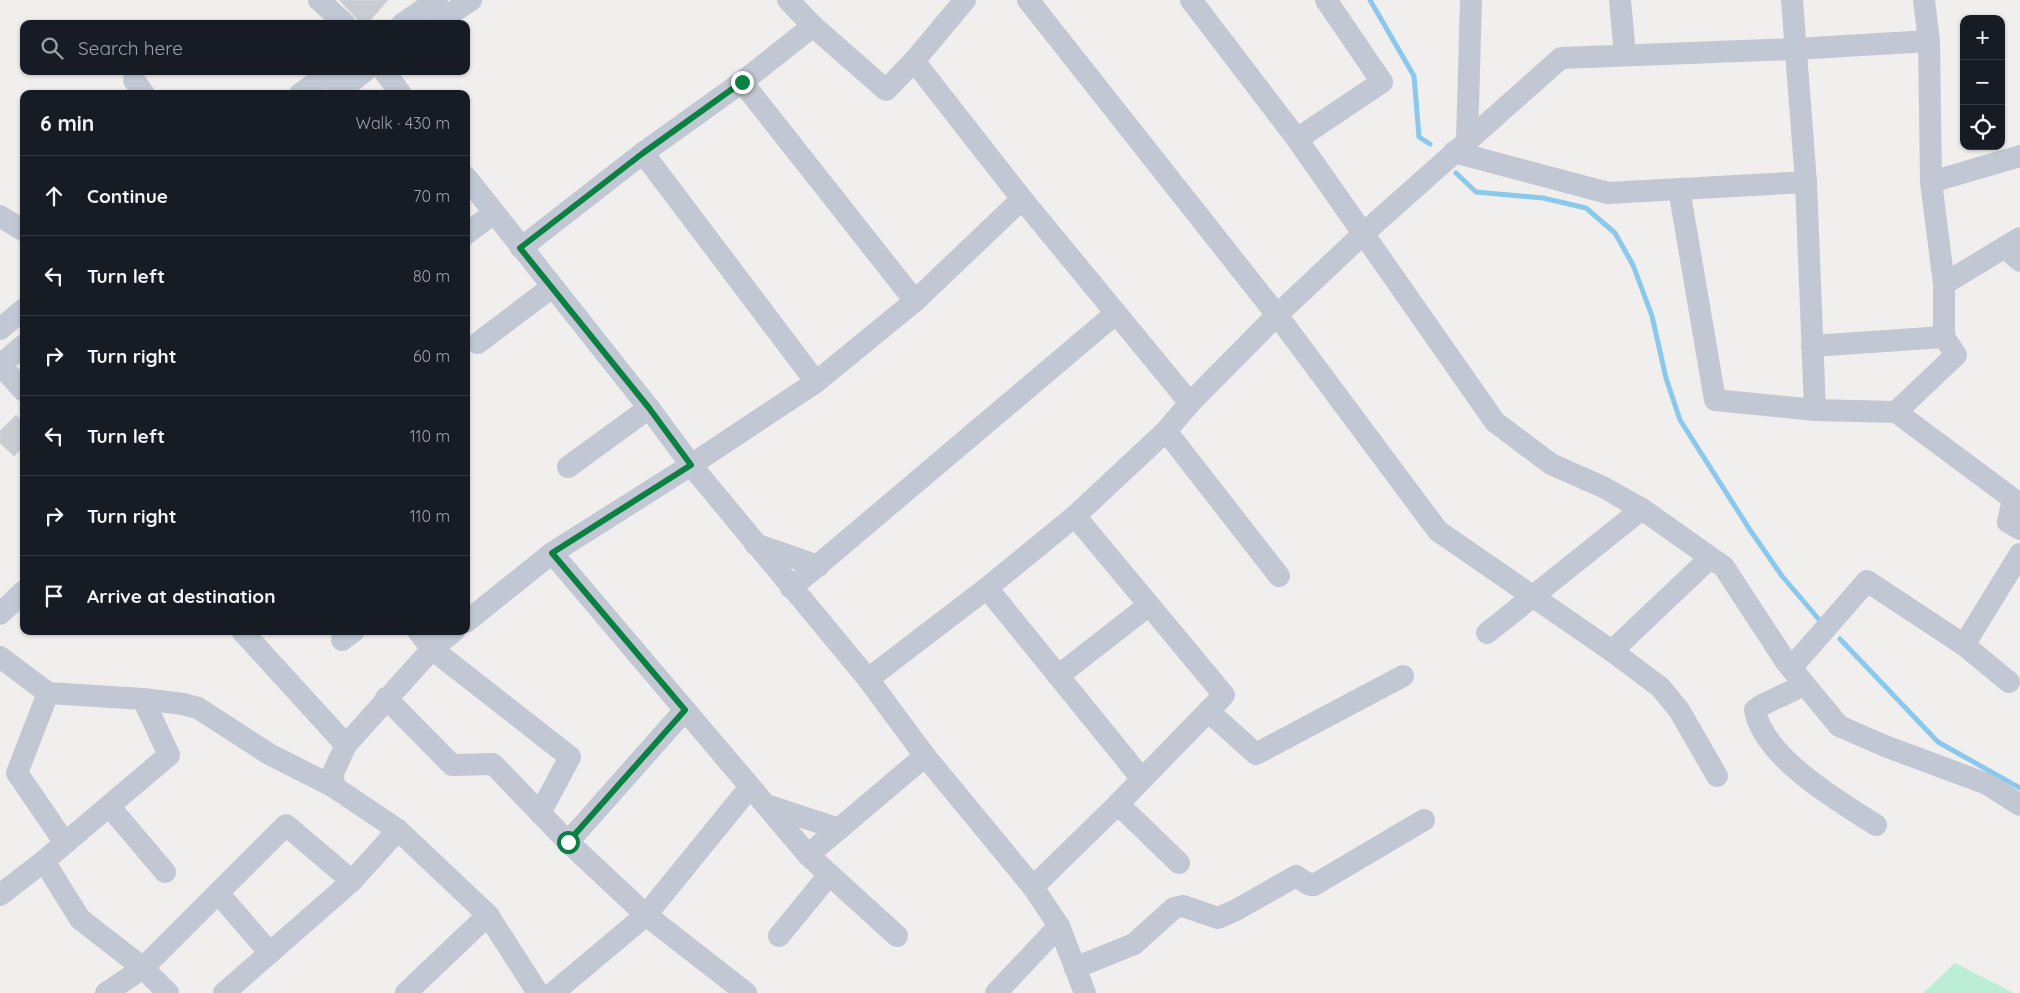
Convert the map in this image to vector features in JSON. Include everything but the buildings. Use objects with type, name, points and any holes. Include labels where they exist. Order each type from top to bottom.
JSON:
[{"type":"street","points":[[319,0],[340,20]]},
{"type":"street","points":[[408,20],[437,0]]},
{"type":"street","points":[[441,20],[471,0]]},
{"type":"street","points":[[788,0],[813,26],[886,90],[914,61],[965,0]]},
{"type":"street","points":[[1028,0],[1277,315],[1438,531],[1612,651],[1660,687],[1679,710],[1717,776]]},
{"type":"street","points":[[1191,0],[1364,232],[1495,422],[1551,464],[1603,487],[1642,509],[1724,567],[1797,676],[1839,726],[1885,746],[1987,784],[2020,805]]},
{"type":"street","points":[[1296,139],[1382,82],[1326,0]]},
{"type":"street","points":[[1460,146],[1471,0]]},
{"type":"street","points":[[1620,0],[1625,55]]},
{"type":"street","points":[[1792,0],[1806,182],[1815,410]]},
{"type":"street","points":[[1896,412],[1956,355],[1944,337],[1944,284],[1931,182],[1929,41],[1924,0]]},
{"type":"street","points":[[520,248],[643,153],[742,82],[813,26]]},
{"type":"street","points":[[868,679],[987,588],[1076,516],[1166,431],[1190,403],[1277,315],[1364,232],[1561,58],[1795,49],[1929,41]]},
{"type":"street","points":[[914,61],[1022,200],[1190,403]]},
{"type":"street","points":[[306,90],[326,75]]},
{"type":"street","points":[[341,90],[360,75]]},
{"type":"street","points":[[387,75],[398,90]]},
{"type":"street","points":[[742,82],[915,301]]},
{"type":"street","points":[[1460,146],[1608,193],[1806,182]]},
{"type":"street","points":[[643,153],[816,382]]},
{"type":"street","points":[[1931,182],[2020,156]]},
{"type":"street","points":[[470,183],[649,408],[691,465],[868,679],[925,756],[1034,887],[1059,926],[1085,993]]},
{"type":"street","points":[[1679,189],[1715,400],[1815,410],[1896,412],[2013,499],[2008,522],[2020,529]]},
{"type":"street","points":[[470,619],[552,553],[691,465],[816,382],[915,301],[1022,200]]},
{"type":"street","points":[[470,231],[494,213]]},
{"type":"street","points":[[0,216],[20,228]]},
{"type":"street","points":[[1944,284],[2015,248]]},
{"type":"street","points":[[478,343],[552,287]]},
{"type":"street","points":[[0,329],[20,312]]},
{"type":"street","points":[[791,588],[1115,314]]},
{"type":"street","points":[[1812,346],[1944,337]]},
{"type":"street","points":[[20,348],[0,365],[20,388]]},
{"type":"street","points":[[568,467],[649,408]]},
{"type":"street","points":[[1166,431],[1279,576]]},
{"type":"street","points":[[1486,633],[1642,509]]},
{"type":"street","points":[[1034,887],[1224,695],[1076,516]]},
{"type":"street","points":[[755,544],[818,566]]},
{"type":"street","points":[[552,553],[808,855],[897,936]]},
{"type":"street","points":[[1964,645],[2020,554]]},
{"type":"street","points":[[1612,651],[1710,558]]},
{"type":"street","points":[[1876,824],[1816,787],[1779,753],[1757,721],[1755,710],[1797,676],[1868,581],[1964,645],[2009,682]]},
{"type":"street","points":[[987,588],[1142,779]]},
{"type":"street","points":[[0,614],[20,595]]},
{"type":"street","points":[[1058,676],[1149,605]]},
{"type":"street","points":[[245,635],[338,767],[398,830],[488,916],[538,993]]},
{"type":"street","points":[[421,635],[432,649],[570,757],[540,813]]},
{"type":"street","points":[[338,767],[386,698],[432,649],[449,635]]},
{"type":"street","points":[[0,657],[48,693],[143,699],[184,704],[198,708],[269,754],[338,767]]},
{"type":"street","points":[[1208,711],[1256,754],[1402,676]]},
{"type":"street","points":[[48,693],[17,773],[66,843]]},
{"type":"street","points":[[386,698],[452,765],[493,764],[568,842],[646,914],[746,993]]},
{"type":"street","points":[[0,895],[66,843],[169,755],[143,699]]},
{"type":"street","points":[[568,842],[685,710]]},
{"type":"street","points":[[808,855],[925,756]]},
{"type":"street","points":[[558,989],[646,914],[750,787]]},
{"type":"street","points":[[1118,804],[1179,863]]},
{"type":"street","points":[[765,805],[839,829]]},
{"type":"street","points":[[109,806],[165,872]]},
{"type":"street","points":[[1075,968],[1134,944],[1174,908],[1182,906],[1218,918],[1231,913],[1296,876],[1310,885],[1314,885],[1424,820]]},
{"type":"street","points":[[106,993],[143,968],[286,826],[352,881]]},
{"type":"street","points":[[224,993],[352,881],[398,830]]},
{"type":"street","points":[[44,861],[80,919],[143,968],[168,993]]},
{"type":"street","points":[[780,936],[830,875]]},
{"type":"street","points":[[218,893],[270,952]]},
{"type":"street","points":[[406,993],[488,916]]},
{"type":"street","points":[[996,993],[1059,926]]},
{"type":"green space","points":[[1955,963],[2014,993],[1923,993]]},
{"type":"waterway","points":[[1370,0],[1414,76],[1419,137],[1430,144]]},
{"type":"waterway","points":[[1456,173],[1476,192],[1543,198],[1586,208],[1615,233],[1633,265],[1652,316],[1666,378],[1680,420],[1750,530],[1782,576],[1822,623]]},
{"type":"waterway","points":[[1840,639],[1938,742],[2020,788]]},
{"type":"route","points":[[568,842],[685,710],[552,553],[691,465],[649,408],[520,248],[643,153],[742,82]]}]
